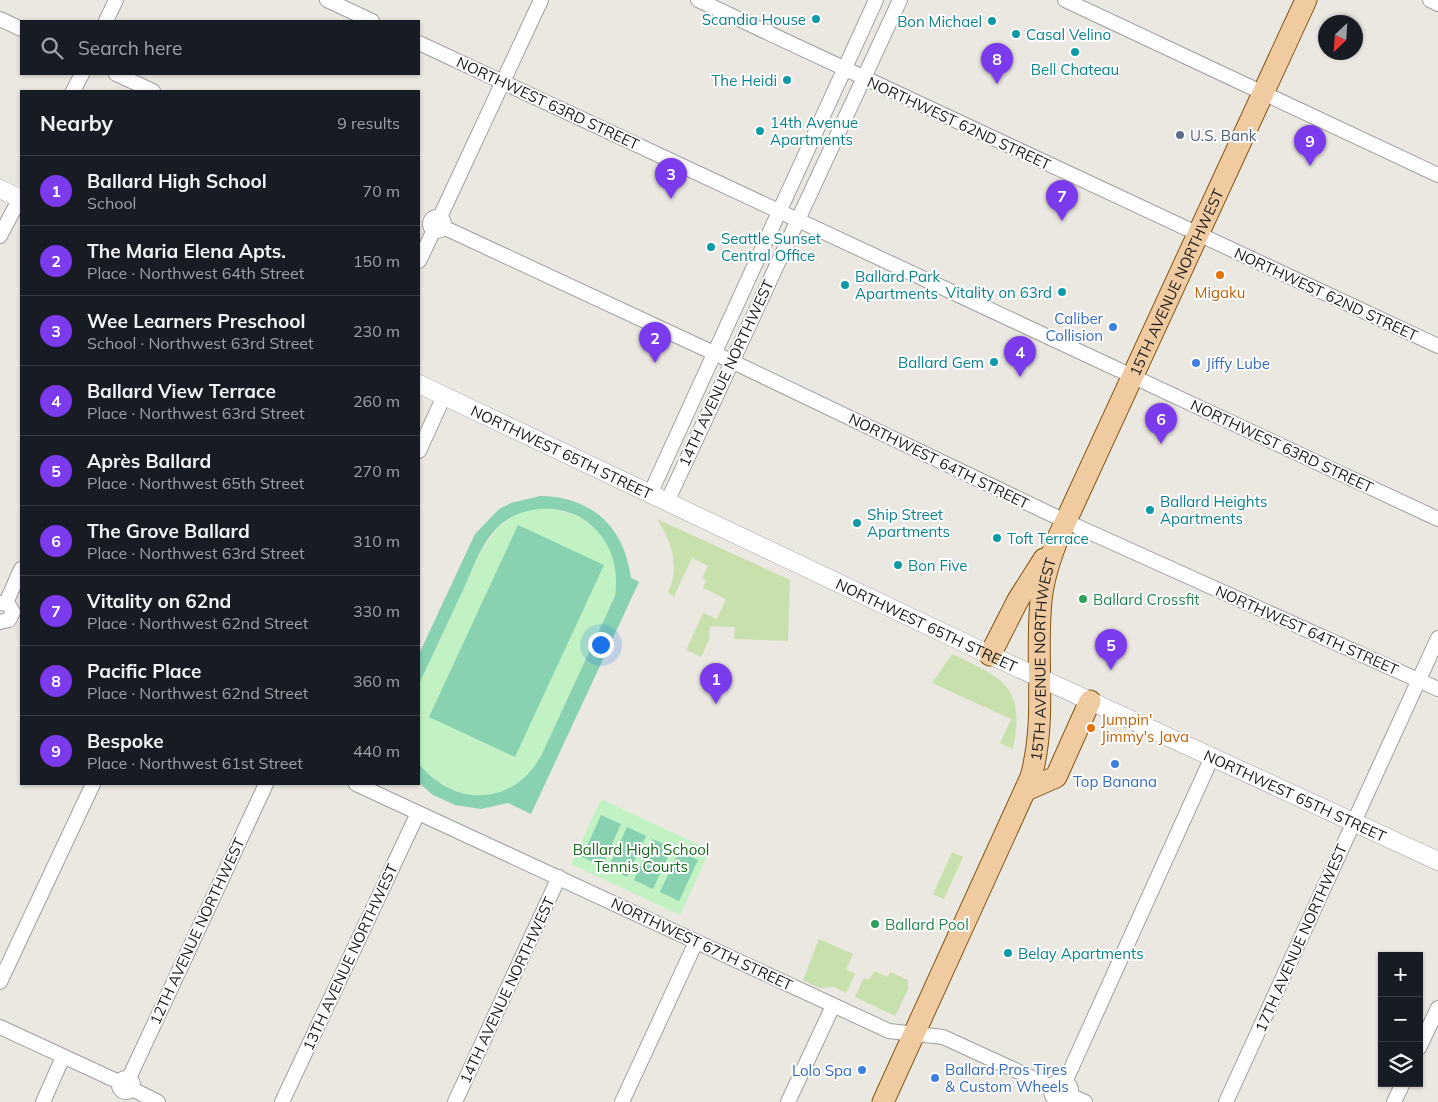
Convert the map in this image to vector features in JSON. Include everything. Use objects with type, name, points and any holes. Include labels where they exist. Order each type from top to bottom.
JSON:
[{"type":"main road","name":"15TH AVENUE NORTHWEST","points":[[883,1102],[1026,790],[1038,749],[1041,678],[1041,600],[1047,568],[1061,529],[1306,0]]},
{"type":"main road","points":[[990,655],[1018,600],[1061,529]]},
{"type":"main road","points":[[1026,790],[1056,777],[1090,701]]},
{"type":"street","points":[[106,20],[116,0]]},
{"type":"street","points":[[326,0],[370,20]]},
{"type":"street","points":[[420,258],[433,222],[540,0]]},
{"type":"street","name":"NORTHWEST 62ND STREET","points":[[698,0],[1438,346]]},
{"type":"street","name":"14TH AVENUE NORTHWEST","points":[[650,494],[876,0]]},
{"type":"street","name":"14TH AVENUE NORTHWEST","points":[[667,502],[797,218],[900,0]]},
{"type":"street","points":[[1065,0],[1438,175]]},
{"type":"street","points":[[1430,0],[1438,4]]},
{"type":"street","points":[[0,19],[20,29]]},
{"type":"street","name":"NORTHWEST 63RD STREET","points":[[420,43],[1438,519]]},
{"type":"street","points":[[74,90],[81,75]]},
{"type":"street","points":[[118,75],[151,90]]},
{"type":"street","points":[[0,189],[20,198]]},
{"type":"street","points":[[0,236],[20,200]]},
{"type":"street","name":"NORTHWEST 64TH STREET","points":[[433,222],[732,361],[1061,529],[1438,690]]},
{"type":"street","name":"NORTHWEST 65TH STREET","points":[[420,384],[990,655],[1438,861]]},
{"type":"street","points":[[420,449],[444,396]]},
{"type":"street","points":[[11,620],[12,608],[3,603],[20,571]]},
{"type":"street","name":"17TH AVENUE NORTHWEST","points":[[1226,1102],[1438,638]]},
{"type":"street","points":[[1060,1093],[1212,757]]},
{"type":"street","points":[[0,982],[92,785]]},
{"type":"street","name":"12TH AVENUE NORTHWEST","points":[[127,1083],[266,785]]},
{"type":"street","name":"NORTHWEST 67TH STREET","points":[[358,785],[889,1032],[943,1037],[1060,1093],[1085,1102]]},
{"type":"street","name":"13TH AVENUE NORTHWEST","points":[[282,1102],[418,813]]},
{"type":"street","name":"14TH AVENUE NORTHWEST","points":[[455,1102],[558,877]]},
{"type":"street","points":[[622,1102],[696,942]]},
{"type":"street","points":[[788,1102],[833,1006]]},
{"type":"street","points":[[1422,1042],[1438,1008]]},
{"type":"street","points":[[0,1027],[63,1057],[127,1083],[158,1102]]},
{"type":"street","points":[[43,1102],[63,1057]]},
{"type":"street","points":[[1394,1102],[1401,1087]]},
{"type":"green space","points":[[540,496],[575,502],[590,509],[613,529],[621,543],[631,578],[639,582],[531,814],[508,803],[481,809],[455,805],[433,795],[420,784],[420,765],[433,778],[449,788],[466,794],[483,795],[500,792],[515,785],[529,773],[541,756],[615,596],[615,566],[609,548],[591,525],[569,512],[556,510],[530,510],[518,514],[497,528],[482,549],[420,682],[420,652],[475,534],[499,509],[511,503]]},
{"type":"green space","points":[[545,508],[563,511],[591,525],[601,535],[609,548],[614,562],[616,578],[615,596],[541,756],[529,773],[515,785],[500,792],[483,795],[466,794],[449,788],[433,778],[420,765],[420,682],[481,551],[498,528],[510,518],[526,511]]},
{"type":"green space","points":[[657,519],[790,580],[788,641],[734,639],[735,627],[710,626],[709,640],[701,657],[686,650],[703,613],[717,619],[726,599],[703,588],[706,580],[702,578],[708,566],[692,558],[674,596],[668,593],[672,583],[673,555],[667,537]]},
{"type":"green space","points":[[518,525],[604,565],[515,757],[429,717]]},
{"type":"green space","points":[[952,654],[984,670],[1006,686],[1013,697],[1016,711],[1013,749],[1000,743],[1011,719],[932,683]]},
{"type":"green space","name":"Ballard High School Tennis Courts","points":[[601,799],[710,850],[680,915],[571,864]]},
{"type":"green space","points":[[601,815],[621,824],[602,866],[582,857]]},
{"type":"green space","points":[[627,827],[646,836],[627,877],[608,868]]},
{"type":"green space","points":[[653,839],[672,848],[653,889],[634,880]]},
{"type":"green space","points":[[679,851],[698,860],[679,901],[660,892]]},
{"type":"green space","points":[[952,852],[963,857],[944,899],[933,894]]},
{"type":"green space","points":[[819,939],[853,954],[846,969],[855,974],[846,993],[834,987],[819,988],[803,980]]},
{"type":"green space","points":[[874,971],[888,977],[890,972],[908,980],[908,989],[895,1016],[855,997],[864,978],[869,980]]},
{"type":"place","name":"Scandia House","points":[[816,19]]},
{"type":"place","name":"Bon Michael","points":[[992,21]]},
{"type":"place","name":"Casal Velino","points":[[1016,34]]},
{"type":"place","name":"Bell Chateau","points":[[1075,52]]},
{"type":"place","name":"The Heidi","points":[[787,80]]},
{"type":"place","name":"Pacific Place","points":[[997,84]]},
{"type":"place","name":"14th Avenue Apartments","points":[[760,131]]},
{"type":"place","name":"U.S. Bank","points":[[1180,135]]},
{"type":"place","name":"Bespoke","points":[[1310,166]]},
{"type":"place","name":"Wee Learners Preschool","points":[[671,199]]},
{"type":"place","name":"Vitality on 62nd","points":[[1062,221]]},
{"type":"place","name":"Seattle Sunset Central Office","points":[[711,247]]},
{"type":"place","name":"Migaku","points":[[1220,275]]},
{"type":"place","name":"Ballard Park Apartments","points":[[845,285]]},
{"type":"place","name":"Vitality on 63rd","points":[[1062,292]]},
{"type":"place","name":"Caliber Collision","points":[[1113,327]]},
{"type":"place","name":"Ballard Gem","points":[[994,362]]},
{"type":"place","name":"The Maria Elena Apts.","points":[[655,363]]},
{"type":"place","name":"Jiffy Lube","points":[[1196,363]]},
{"type":"place","name":"Ballard View Terrace","points":[[1020,377]]},
{"type":"place","name":"The Grove Ballard","points":[[1161,444]]},
{"type":"place","name":"Ballard Heights Apartments","points":[[1150,510]]},
{"type":"place","name":"Ship Street Apartments","points":[[857,523]]},
{"type":"place","name":"Toft Terrace","points":[[997,538]]},
{"type":"place","name":"Bon Five","points":[[898,565]]},
{"type":"place","name":"Ballard Crossfit","points":[[1083,599]]},
{"type":"place","name":"Après Ballard","points":[[1111,670]]},
{"type":"place","name":"Ballard High School","points":[[716,704]]},
{"type":"place","name":"Jumpin' Jimmy's Java","points":[[1091,728]]},
{"type":"place","name":"Top Banana","points":[[1115,764]]},
{"type":"place","name":"Ballard Pool","points":[[875,924]]},
{"type":"place","name":"Belay Apartments","points":[[1008,953]]},
{"type":"place","name":"Lolo Spa","points":[[862,1070]]},
{"type":"place","name":"Ballard Pros Tires & Custom Wheels","points":[[935,1078]]}]
